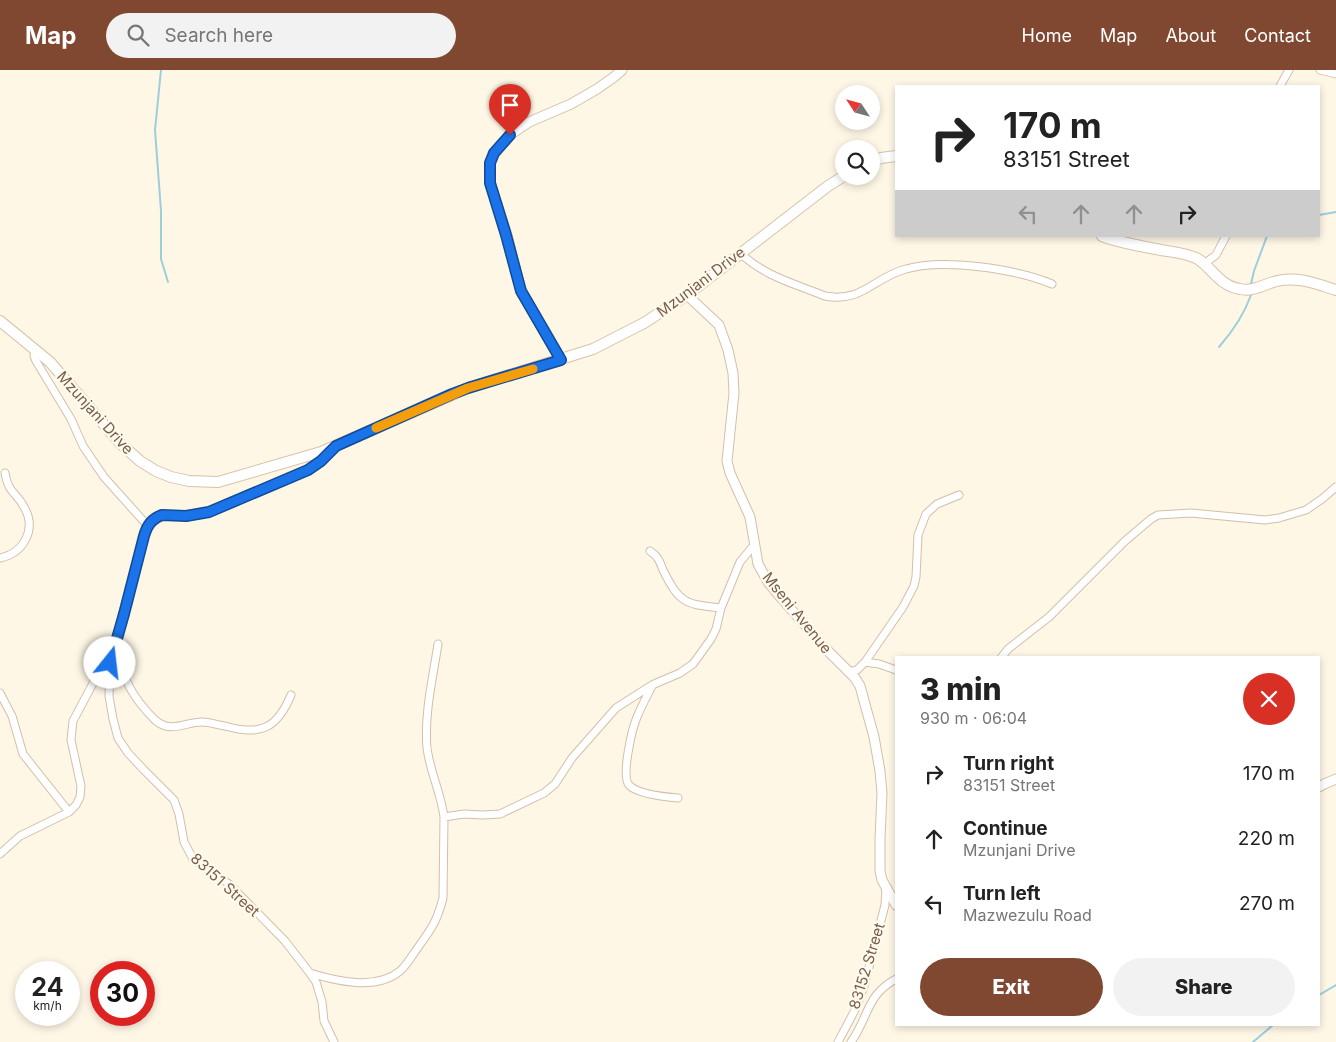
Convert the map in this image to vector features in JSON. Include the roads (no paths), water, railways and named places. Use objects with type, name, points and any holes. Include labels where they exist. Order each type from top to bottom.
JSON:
[{"type":"main road","points":[[880,158],[895,156]]},
{"type":"main road","name":"Mzunjani Drive","points":[[0,320],[50,362],[120,443],[140,461],[156,471],[171,477],[208,483],[224,481],[306,457],[336,446],[468,388],[593,349],[644,323],[687,295],[835,182]]},
{"type":"main road","points":[[1105,237],[1120,242],[1187,255],[1204,264],[1229,286],[1239,289],[1262,287],[1275,281],[1295,279],[1336,290]]},
{"type":"street","points":[[561,360],[521,291],[490,183],[490,163],[494,153],[510,135],[529,122],[590,94],[622,70]]},
{"type":"street","points":[[1281,85],[1289,70]]},
{"type":"street","points":[[1320,70],[1336,74]]},
{"type":"street","points":[[1204,264],[1216,255],[1225,237]]},
{"type":"street","points":[[740,253],[754,266],[764,272],[834,298],[854,295],[905,269],[928,265],[961,266],[1020,273],[1052,284]]},
{"type":"street","name":"Mseni Avenue","points":[[687,295],[719,325],[728,350],[733,373],[734,393],[728,461],[730,474],[750,517],[758,564],[768,582],[824,647],[855,678],[863,696],[874,737],[880,771],[882,793],[880,862],[882,880],[895,903]]},
{"type":"street","points":[[35,349],[34,356],[37,364],[71,419],[83,446],[104,477],[147,525],[156,517],[162,515],[186,516],[209,512],[263,490],[314,467],[336,446]]},
{"type":"street","points":[[0,558],[12,554],[21,547],[28,533],[29,526],[25,509],[12,493],[7,484],[5,473]]},
{"type":"street","points":[[1003,656],[1008,649],[1049,617],[1125,541],[1151,519],[1158,516],[1191,513],[1265,520],[1279,518],[1306,510],[1322,500],[1336,487]]},
{"type":"street","points":[[848,672],[857,670],[865,662],[903,607],[914,586],[918,535],[926,514],[937,504],[959,495]]},
{"type":"street","name":"83151 Street","points":[[147,525],[110,663],[108,678],[112,712],[118,738],[143,770],[174,800],[179,814],[184,842],[193,859],[229,884],[285,940],[309,972],[316,982],[322,1002],[324,1021],[334,1042]]},
{"type":"street","points":[[444,817],[464,814],[500,814],[544,793],[555,784],[572,758],[616,708],[652,685],[680,672],[699,657],[716,629],[721,608],[740,562],[754,544]]},
{"type":"street","points":[[650,551],[657,557],[676,593],[684,601],[693,605],[721,608]]},
{"type":"street","points":[[115,644],[125,676],[134,696],[157,722],[169,727],[181,727],[195,722],[203,722],[244,731],[256,731],[272,724],[285,709],[291,695]]},
{"type":"street","points":[[0,854],[20,836],[69,812],[76,805],[81,792],[71,740],[73,721],[84,697],[115,644]]},
{"type":"street","points":[[309,972],[334,980],[364,983],[384,979],[402,970],[432,930],[440,910],[443,898],[444,817],[440,794],[431,764],[427,735],[438,644]]},
{"type":"street","points":[[865,662],[879,664],[895,670]]},
{"type":"street","points":[[652,685],[636,720],[626,766],[626,781],[638,791],[678,798]]},
{"type":"street","points":[[0,692],[12,716],[23,754],[69,812]]},
{"type":"street","points":[[1320,786],[1336,779]]},
{"type":"street","name":"83152 Street","points":[[838,1042],[855,1010],[864,986],[885,905],[886,887]]},
{"type":"street","name":"83152 Street","points":[[851,1042],[858,1033],[873,998],[885,986],[895,980]]},
{"type":"waterway","points":[[161,70],[155,130],[161,211],[161,259],[168,282]]},
{"type":"waterway","points":[[1320,215],[1336,212]]},
{"type":"waterway","points":[[1251,284],[1267,237]]},
{"type":"waterway","points":[[1219,347],[1238,322],[1251,295]]},
{"type":"waterway","points":[[1320,994],[1336,985]]},
{"type":"waterway","points":[[1253,1042],[1272,1026]]}]
